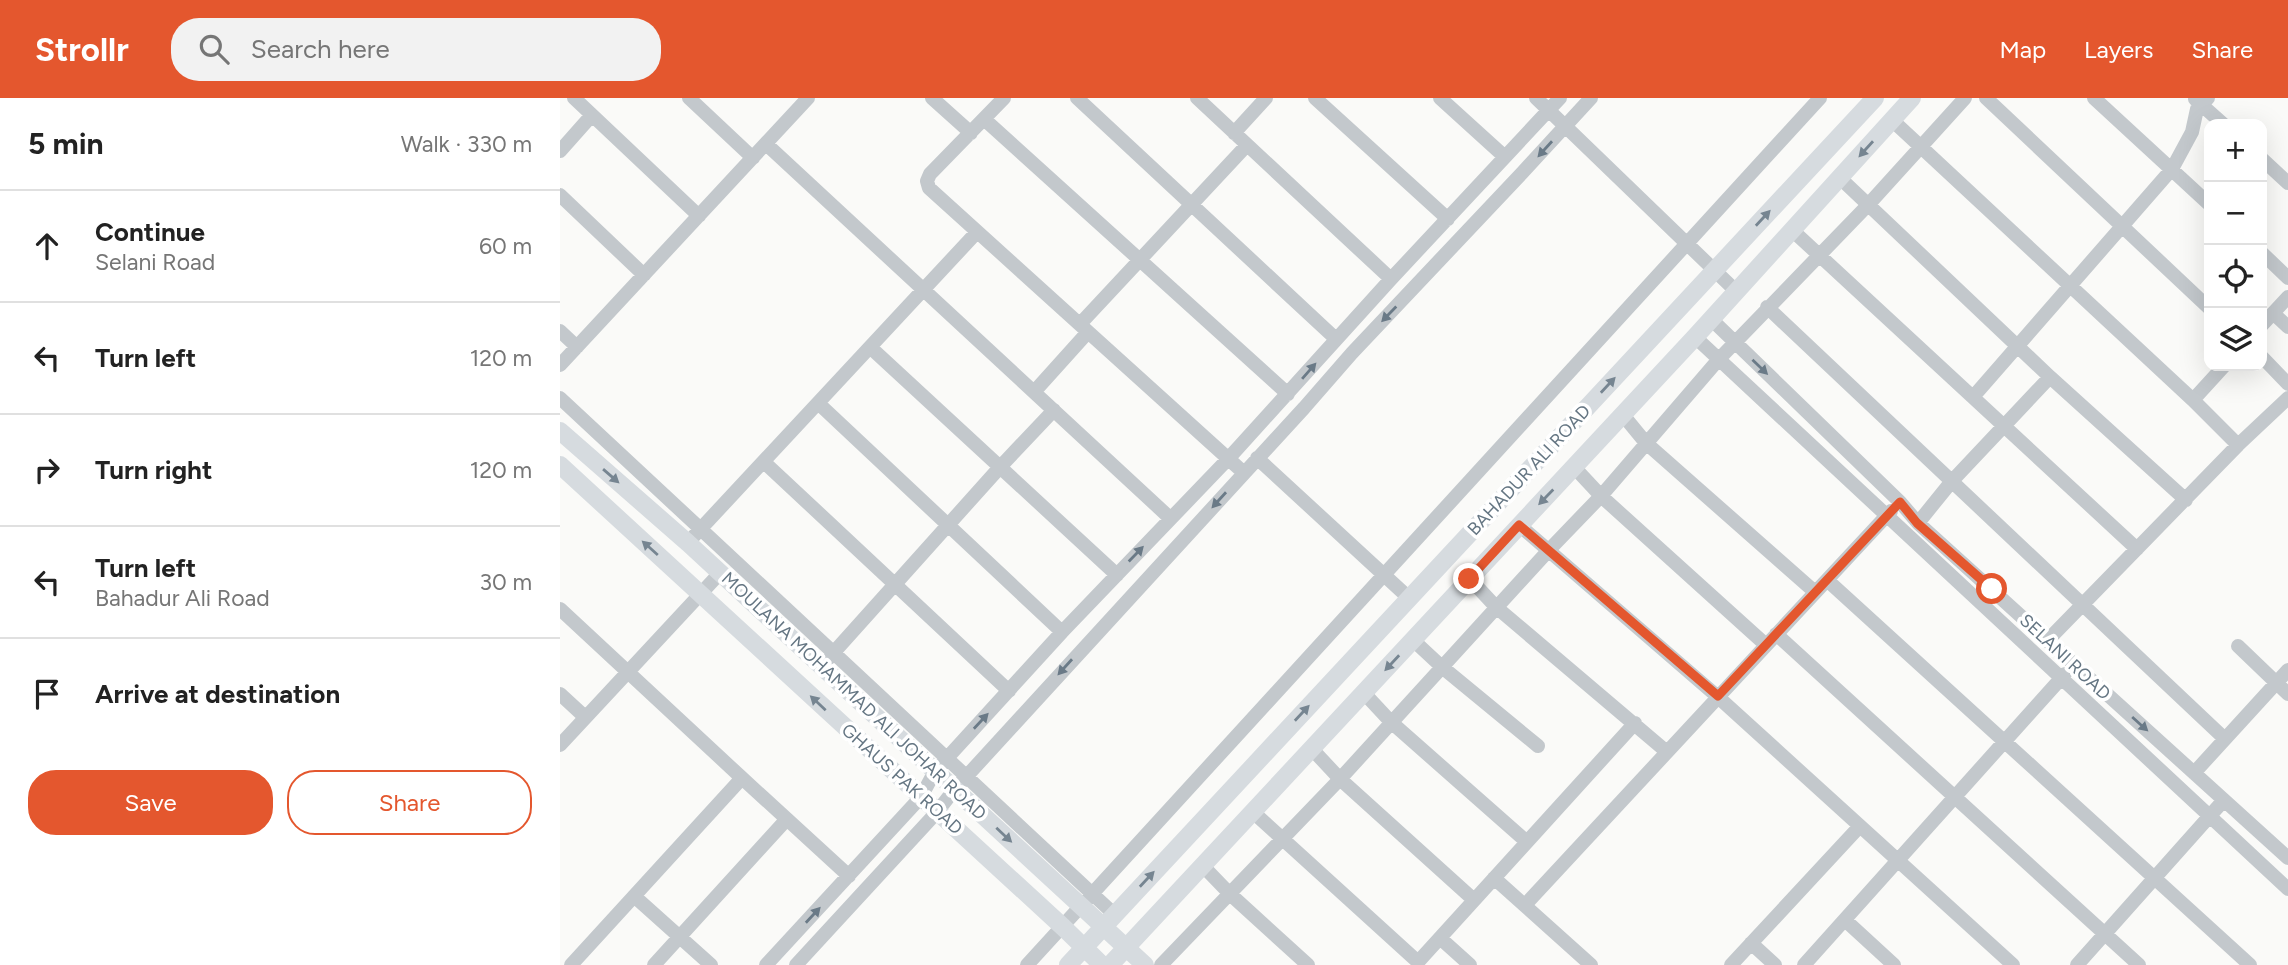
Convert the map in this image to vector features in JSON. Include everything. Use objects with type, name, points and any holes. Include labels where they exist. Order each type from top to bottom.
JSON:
[{"type":"main road","name":"BAHADUR ALI ROAD","points":[[1068,965],[1875,98]]},
{"type":"main road","name":"BAHADUR ALI ROAD","points":[[1110,965],[1737,292],[1912,98]]},
{"type":"main road","name":"MOULANA MOHAMMAD ALI JOHAR ROAD","points":[[560,431],[694,537],[720,573],[827,660],[954,790],[1109,920],[1126,948],[1144,965]]},
{"type":"main road","name":"MOULANA MOHAMMAD ALI JOHAR ROAD","points":[[560,466],[700,594]]},
{"type":"main road","name":"GHAUS PAK ROAD","points":[[700,594],[1102,965]]},
{"type":"street","points":[[574,98],[699,216]]},
{"type":"street","points":[[689,98],[753,158]]},
{"type":"street","points":[[932,98],[971,133]]},
{"type":"street","points":[[1004,98],[930,174],[927,181],[929,188],[1243,472]]},
{"type":"street","points":[[1077,98],[1336,339]]},
{"type":"street","points":[[1197,98],[1391,279]]},
{"type":"street","points":[[1234,133],[1266,98]]},
{"type":"street","points":[[1315,98],[1448,219]]},
{"type":"street","points":[[1440,98],[1505,157]]},
{"type":"street","points":[[1536,98],[1737,292]]},
{"type":"street","points":[[766,965],[921,797],[935,771],[1062,632],[1228,459],[1560,98]]},
{"type":"street","points":[[796,965],[1352,353],[1591,98]]},
{"type":"street","points":[[1027,965],[1820,98]]},
{"type":"street","points":[[1161,965],[1340,779],[1601,496],[1719,359],[1868,205],[1965,98]]},
{"type":"street","points":[[1986,98],[2204,303]]},
{"type":"street","points":[[2094,98],[2204,199]]},
{"type":"street","points":[[560,365],[806,99]]},
{"type":"street","points":[[1973,397],[2172,169],[2192,132],[2201,100],[2218,119]]},
{"type":"street","points":[[560,151],[592,115]]},
{"type":"street","points":[[984,119],[1288,394]]},
{"type":"street","points":[[1892,120],[2238,445]]},
{"type":"street","points":[[766,144],[1170,518]]},
{"type":"street","points":[[1034,392],[1139,260],[1247,145]]},
{"type":"street","points":[[2267,164],[2288,183]]},
{"type":"street","points":[[1840,178],[2050,377],[2186,500]]},
{"type":"street","points":[[560,195],[644,275]]},
{"type":"street","points":[[1792,230],[2137,549]]},
{"type":"street","points":[[694,537],[977,232]]},
{"type":"street","points":[[2267,258],[2288,278]]},
{"type":"street","points":[[2267,320],[2288,297]]},
{"type":"street","points":[[1767,307],[2225,739]]},
{"type":"street","points":[[2273,313],[2288,327]]},
{"type":"street","name":"SELANI ROAD","points":[[1711,319],[1900,502],[1917,523],[2288,858]]},
{"type":"street","points":[[560,331],[577,347]]},
{"type":"street","name":"SELANI ROAD","points":[[1695,337],[2288,889]]},
{"type":"street","points":[[870,347],[1117,575]]},
{"type":"street","points":[[2267,362],[2288,384]]},
{"type":"street","points":[[2193,400],[2219,371]]},
{"type":"street","points":[[1917,523],[1952,481],[2050,377]]},
{"type":"street","points":[[560,398],[694,537],[827,660],[948,757],[1087,900]]},
{"type":"street","points":[[2047,641],[2238,445],[2288,398]]},
{"type":"street","points":[[818,403],[1062,632]]},
{"type":"street","points":[[827,660],[1000,466],[1054,410]]},
{"type":"street","points":[[1623,415],[1646,443],[1815,592]]},
{"type":"street","points":[[1257,457],[1409,598]]},
{"type":"street","points":[[764,462],[1009,691]]},
{"type":"street","points":[[1574,467],[1601,496],[1955,797],[2139,965]]},
{"type":"street","points":[[1525,905],[1900,502]]},
{"type":"street","points":[[1519,525],[1718,696],[2012,965]]},
{"type":"street","points":[[560,745],[720,573]]},
{"type":"street","points":[[1469,579],[1496,607],[1667,752]]},
{"type":"street","points":[[1827,580],[2250,965]]},
{"type":"street","points":[[560,609],[849,877]]},
{"type":"street","points":[[1413,640],[1538,746]]},
{"type":"street","points":[[2238,646],[2288,694]]},
{"type":"street","points":[[1804,965],[2073,665]]},
{"type":"street","points":[[2194,773],[2288,670]]},
{"type":"street","points":[[1364,693],[1391,722],[1527,842]]},
{"type":"street","points":[[560,694],[585,718]]},
{"type":"street","points":[[1253,812],[1419,962],[1635,723]]},
{"type":"street","points":[[1312,749],[1340,779],[1474,900]]},
{"type":"street","points":[[571,965],[742,778]]},
{"type":"street","points":[[2077,965],[2224,800]]},
{"type":"street","points":[[654,965],[786,820]]},
{"type":"street","points":[[1731,965],[1860,825]]},
{"type":"street","points":[[1203,866],[1308,965]]},
{"type":"street","points":[[1494,878],[1591,965]]},
{"type":"street","points":[[634,896],[711,965]]},
{"type":"street","points":[[1844,920],[1894,965]]},
{"type":"street","points":[[1440,938],[1469,965]]},
{"type":"street","points":[[1751,943],[1775,965]]},
{"type":"route","points":[[1469,579],[1519,525],[1718,696],[1900,502],[1917,523],[1992,589]]}]
